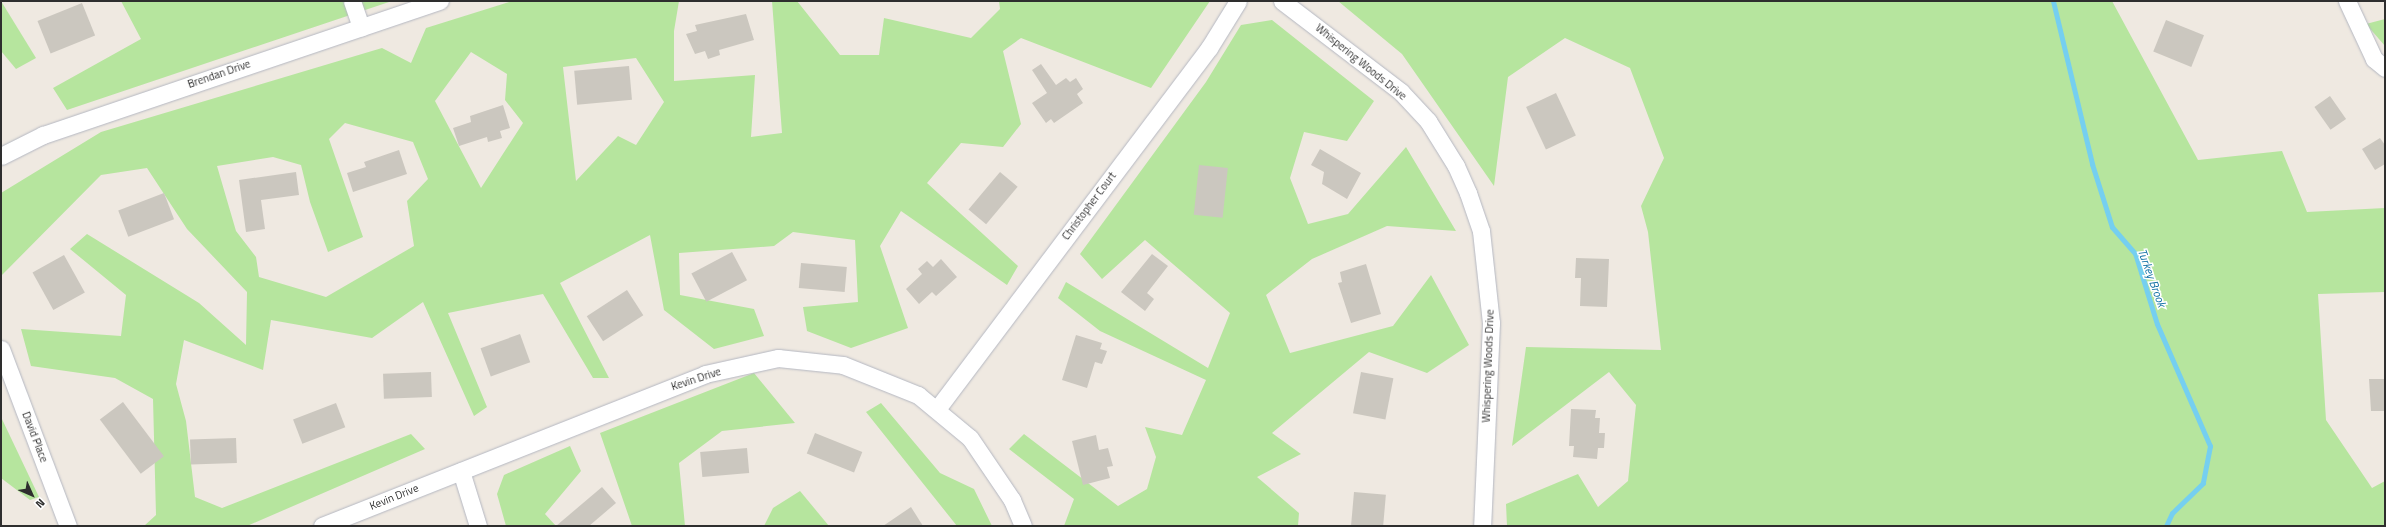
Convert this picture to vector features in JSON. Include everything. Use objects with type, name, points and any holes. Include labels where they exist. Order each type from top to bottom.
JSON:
[{"type":"street","points":[[352,1],[361,27]]},
{"type":"street","name":"Brendan Drive","points":[[1,156],[43,135],[440,1]]},
{"type":"street","name":"Christopher Court","points":[[937,409],[1209,48],[1238,1]]},
{"type":"street","name":"Whispering Woods Drive","points":[[1282,1],[1401,92],[1428,121],[1456,166],[1468,193],[1481,231],[1491,322],[1482,526]]},
{"type":"street","points":[[2347,1],[2374,59],[2385,68]]},
{"type":"street","name":"David Place","points":[[1,349],[68,526]]},
{"type":"street","name":"Kevin Drive","points":[[322,526],[705,374],[778,358],[843,365],[918,395],[937,409],[970,438],[993,469],[1012,500],[1023,526]]},
{"type":"street","points":[[461,471],[478,526]]},
{"type":"green space","points":[[1,1],[36,58],[16,69],[1,51]]},
{"type":"green space","points":[[121,1],[392,1],[67,110],[53,88],[141,39]]},
{"type":"green space","points":[[512,1],[679,1],[674,31],[674,81],[755,75],[751,137],[782,133],[772,1],[797,1],[840,55],[879,55],[884,18],[971,38],[1000,9],[999,1],[1210,1],[1151,88],[1021,38],[1003,51],[1021,124],[1003,147],[961,143],[927,183],[1018,266],[1007,285],[901,211],[880,246],[908,328],[851,348],[807,331],[803,307],[858,302],[855,240],[793,232],[774,246],[679,253],[680,295],[754,309],[764,336],[714,349],[664,310],[650,235],[560,283],[609,378],[593,378],[543,294],[448,313],[487,407],[474,416],[423,302],[372,338],[271,320],[263,370],[184,340],[176,384],[186,421],[195,497],[222,508],[411,434],[425,449],[247,526],[144,526],[156,515],[153,399],[115,378],[31,366],[21,329],[121,336],[126,295],[70,249],[87,234],[199,303],[246,345],[247,292],[187,229],[147,168],[101,175],[1,276],[1,193],[101,132],[382,48],[411,63],[426,28]],"holes":[[[471,52],[507,74],[505,100],[523,123],[481,188],[435,101]],[[636,58],[664,102],[636,145],[618,136],[576,181],[563,67]],[[345,123],[413,142],[428,179],[407,201],[414,246],[326,297],[259,277],[256,257],[236,231],[217,166],[273,157],[301,165],[310,202],[328,252],[363,237],[329,139]]]},
{"type":"green space","points":[[1338,1],[2112,1],[2198,160],[2282,151],[2307,212],[2385,208],[2385,292],[2318,294],[2326,420],[2372,488],[2385,481],[2385,526],[1507,526],[1506,504],[1578,474],[1598,507],[1628,481],[1636,405],[1609,372],[1512,446],[1526,347],[1661,350],[1648,232],[1641,206],[1664,158],[1630,68],[1565,38],[1508,77],[1494,186],[1402,54]]},
{"type":"green space","points":[[2385,19],[2385,46],[2366,24]]},
{"type":"green space","points":[[1272,20],[1374,101],[1347,141],[1304,132],[1290,178],[1308,224],[1348,214],[1406,147],[1456,231],[1387,226],[1312,259],[1266,295],[1290,353],[1393,326],[1431,275],[1469,345],[1427,373],[1369,352],[1272,433],[1301,454],[1257,477],[1299,513],[1298,526],[1064,526],[1074,499],[1009,449],[1024,434],[1118,506],[1147,489],[1156,457],[1145,427],[1182,435],[1206,380],[1100,331],[1058,298],[1066,282],[1208,368],[1230,313],[1145,240],[1102,279],[1080,254],[1206,82],[1241,25]]},
{"type":"green space","points":[[754,373],[795,423],[722,431],[679,463],[685,526],[632,526],[600,433]]},
{"type":"green space","points":[[881,403],[940,473],[974,489],[992,526],[957,526],[866,412]]},
{"type":"green space","points":[[1,417],[39,497],[30,500],[1,478]]},
{"type":"green space","points":[[570,446],[581,471],[545,514],[556,526],[506,526],[497,494],[504,475]]},
{"type":"green space","points":[[800,491],[829,526],[764,526],[773,508]]},
{"type":"building","points":[[82,3],[95,35],[51,53],[37,21]]},
{"type":"building","points":[[746,14],[754,40],[719,50],[720,55],[708,59],[705,51],[695,54],[686,34],[697,31],[695,25]]},
{"type":"building","points":[[2166,20],[2204,35],[2191,67],[2153,52]]},
{"type":"building","points":[[1041,64],[1056,85],[1066,78],[1070,82],[1076,78],[1083,89],[1077,94],[1083,103],[1054,123],[1051,119],[1046,123],[1032,103],[1047,93],[1032,70]]},
{"type":"building","points":[[629,66],[632,100],[577,105],[574,71]]},
{"type":"building","points":[[1556,93],[1576,136],[1546,150],[1526,107]]},
{"type":"building","points":[[2330,96],[2346,119],[2330,130],[2314,107]]},
{"type":"building","points":[[503,105],[510,128],[500,131],[502,138],[488,142],[487,137],[459,146],[453,128],[471,122],[470,116]]},
{"type":"building","points":[[2380,138],[2385,145],[2385,164],[2375,170],[2362,149]]},
{"type":"building","points":[[1320,149],[1361,173],[1347,199],[1322,184],[1324,172],[1311,165]]},
{"type":"building","points":[[399,150],[407,174],[353,192],[347,173],[366,167],[364,162]]},
{"type":"building","points":[[1199,165],[1228,168],[1223,218],[1194,215]]},
{"type":"building","points":[[296,172],[299,195],[261,200],[265,229],[246,232],[239,180]]},
{"type":"building","points":[[1000,172],[1018,187],[986,224],[969,210]]},
{"type":"building","points":[[164,193],[174,219],[128,237],[118,211]]},
{"type":"building","points":[[732,252],[747,280],[706,302],[691,274]]},
{"type":"building","points":[[1152,254],[1168,266],[1147,293],[1154,299],[1145,311],[1121,292]]},
{"type":"building","points":[[64,255],[85,293],[53,310],[33,272]]},
{"type":"building","points":[[1576,258],[1609,259],[1607,307],[1580,306],[1581,278],[1575,278]]},
{"type":"building","points":[[941,259],[957,277],[936,296],[932,292],[919,304],[906,289],[922,274],[918,269],[927,261],[933,267]]},
{"type":"building","points":[[801,263],[847,267],[845,292],[799,288]]},
{"type":"building","points":[[1366,264],[1381,314],[1351,323],[1338,283],[1342,282],[1340,272]]},
{"type":"building","points":[[627,290],[643,315],[603,341],[587,316]]},
{"type":"building","points":[[520,334],[530,362],[491,377],[481,348]]},
{"type":"building","points":[[1076,335],[1102,343],[1100,349],[1107,351],[1102,364],[1095,362],[1087,388],[1062,380]]},
{"type":"building","points":[[431,372],[432,397],[384,399],[383,374]]},
{"type":"building","points":[[1361,372],[1393,378],[1385,420],[1353,413]]},
{"type":"building","points":[[2369,379],[2385,379],[2384,411],[2371,411]]},
{"type":"building","points":[[123,402],[164,456],[141,474],[100,419]]},
{"type":"building","points":[[336,403],[345,427],[302,444],[293,419]]},
{"type":"building","points":[[1571,409],[1596,410],[1595,418],[1600,418],[1599,433],[1605,433],[1604,448],[1598,448],[1597,459],[1573,457],[1574,446],[1569,446]]},
{"type":"building","points":[[815,433],[862,452],[854,473],[807,453]]},
{"type":"building","points":[[1096,435],[1099,450],[1108,448],[1113,466],[1107,467],[1110,478],[1083,485],[1072,441]]},
{"type":"building","points":[[236,438],[237,463],[191,465],[190,440]]},
{"type":"building","points":[[747,448],[749,473],[702,477],[700,452]]},
{"type":"building","points":[[602,487],[616,503],[589,526],[556,526]]},
{"type":"building","points":[[1354,492],[1386,495],[1383,526],[1351,526]]},
{"type":"building","points":[[911,507],[923,526],[883,526]]},
{"type":"waterway","name":"Turkey Brook","points":[[2053,1],[2092,164],[2112,227],[2135,253],[2157,324],[2210,446],[2203,483],[2172,513],[2166,526]]}]
